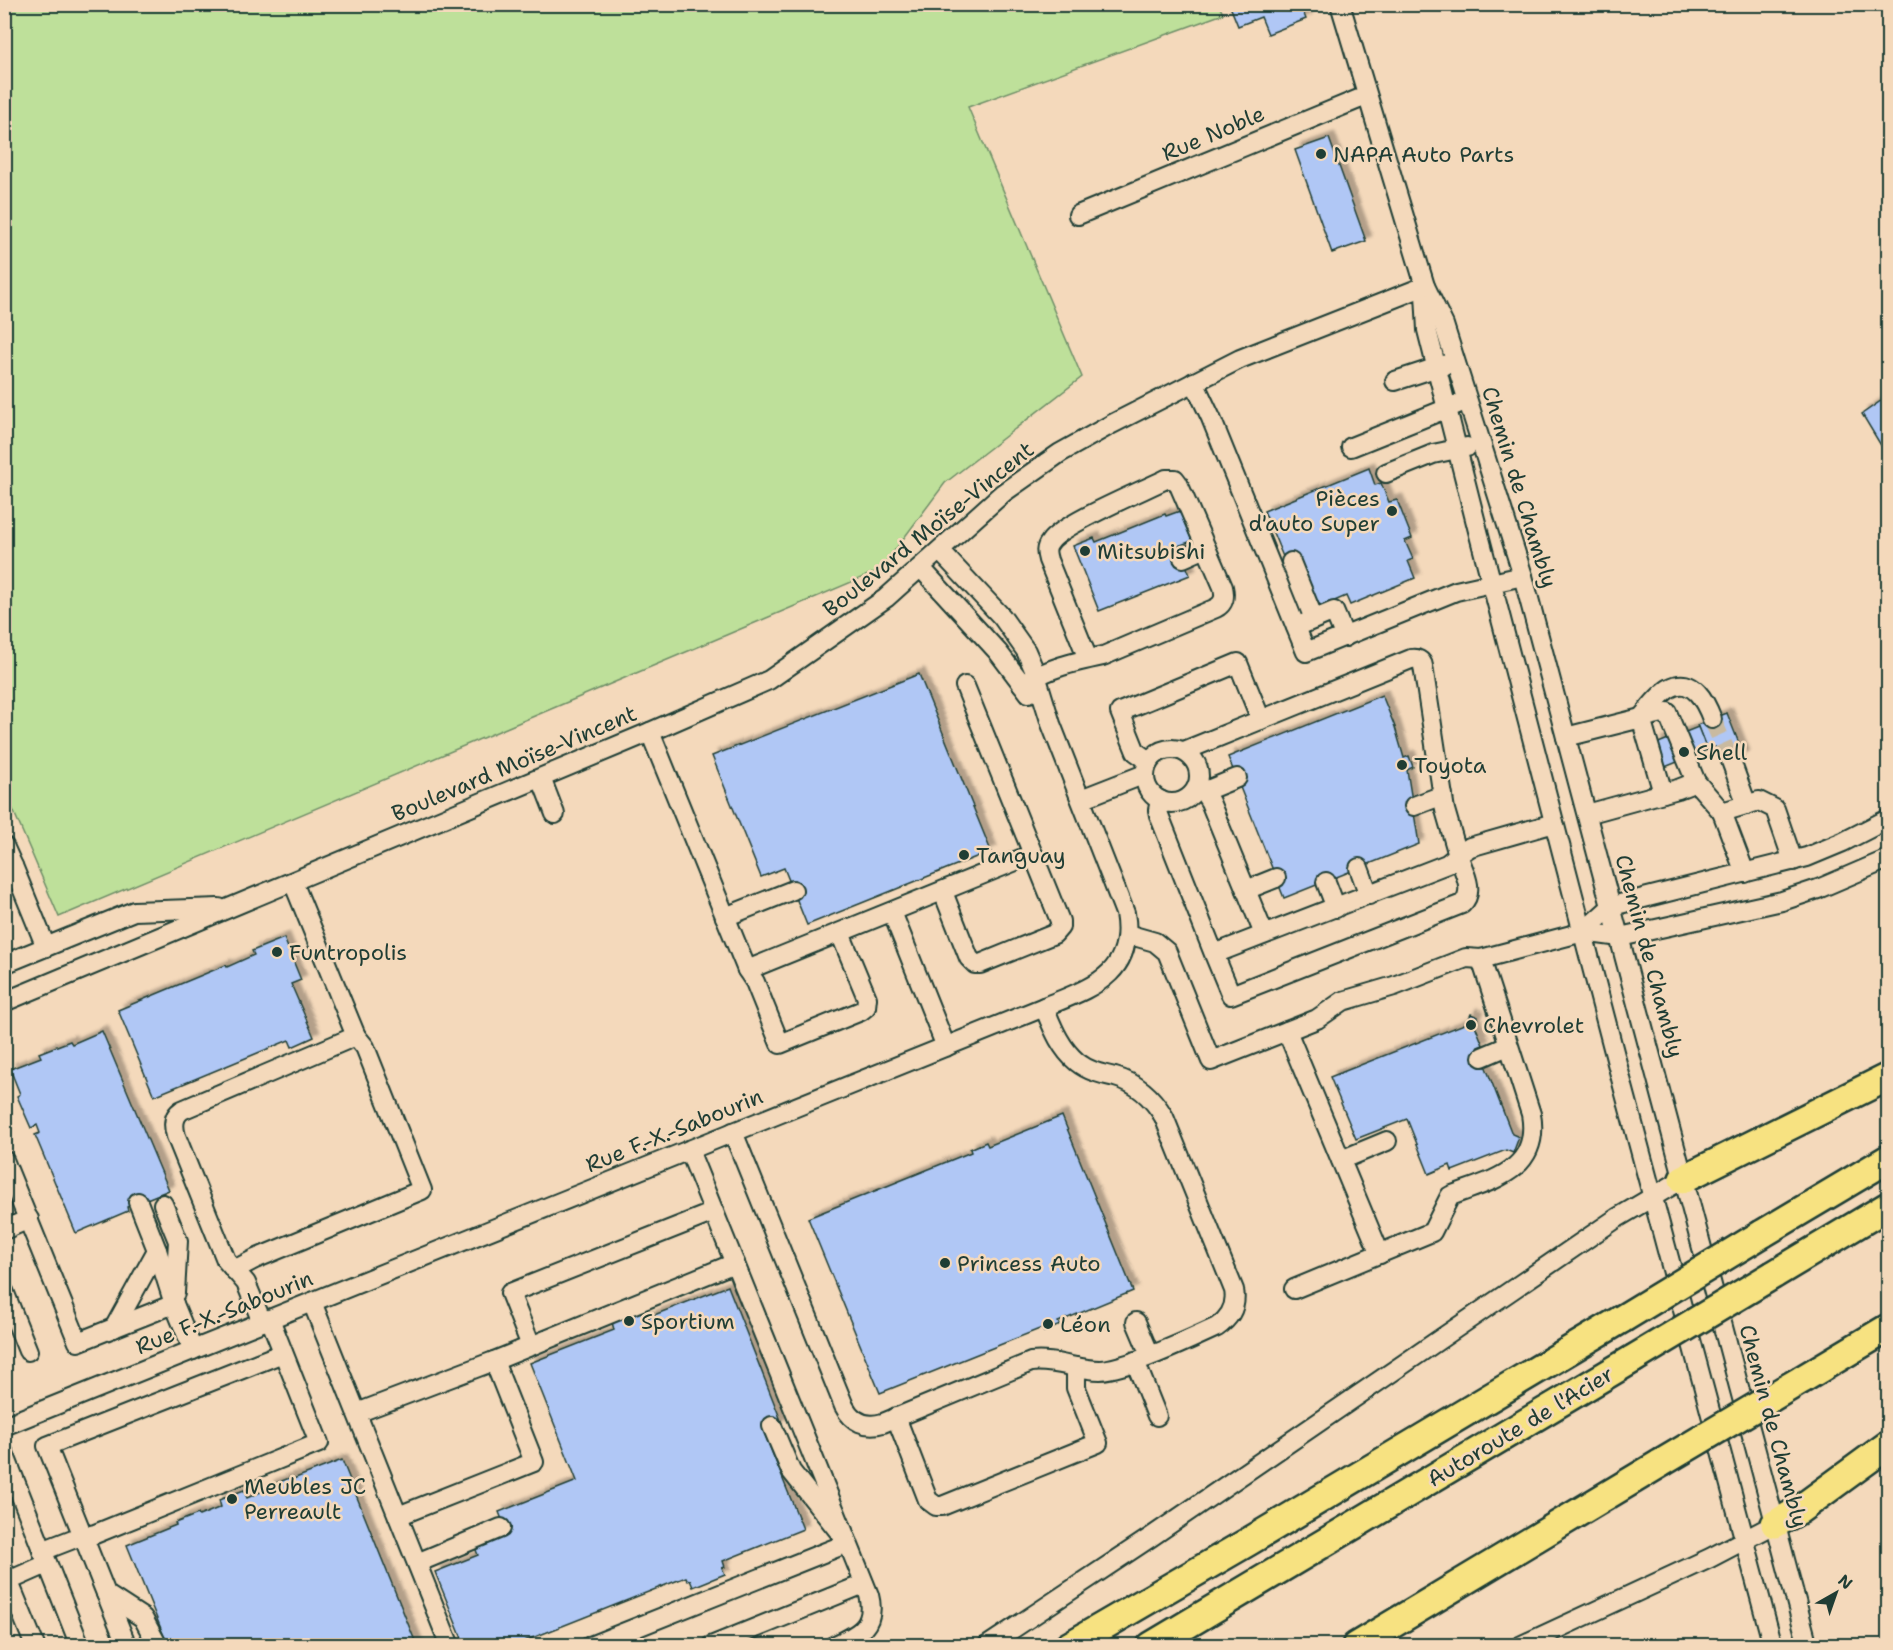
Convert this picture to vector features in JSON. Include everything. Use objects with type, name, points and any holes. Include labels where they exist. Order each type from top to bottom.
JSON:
[{"type":"highway","points":[[1683,1179],[1888,1077]]},
{"type":"highway","points":[[1069,1646],[1238,1548],[1888,1159]]},
{"type":"highway","name":"Autoroute de l'Acier","points":[[1151,1646],[1888,1206]]},
{"type":"highway","points":[[1356,1646],[1888,1328]]},
{"type":"highway","points":[[1775,1524],[1799,1510],[1888,1445]]},
{"type":"street","name":"Chemin de Chambly","points":[[1340,4],[1425,286],[1443,323],[1523,576],[1808,1646]]},
{"type":"street","name":"Rue Noble","points":[[1078,215],[1366,96]]},
{"type":"street","name":"Chemin de Chambly","points":[[1425,286],[1426,330],[1652,1197],[1773,1646]]},
{"type":"street","name":"Boulevard Moïse-Vincent","points":[[4,1002],[541,778],[769,680],[872,609],[1003,493],[1040,466],[1097,432],[1263,349],[1425,286]]},
{"type":"street","points":[[1395,381],[1456,362]]},
{"type":"street","points":[[1194,382],[1211,418],[1306,652],[1456,591],[1523,576]]},
{"type":"street","points":[[1351,447],[1468,401]]},
{"type":"street","points":[[1386,473],[1433,454],[1482,444]]},
{"type":"street","points":[[1029,680],[1066,663],[1088,659],[1103,656],[1219,606],[1224,600],[1225,593],[1179,483],[1172,478],[1067,528],[1052,539],[1047,547],[1048,560],[1088,659]]},
{"type":"street","points":[[1183,558],[1206,548]]},
{"type":"street","name":"Rue F.-X.-Sabourin","points":[[940,551],[1010,626],[1026,651],[1029,680]]},
{"type":"street","points":[[1291,562],[1314,619]]},
{"type":"street","name":"Rue F.-X.-Sabourin","points":[[4,1426],[946,1047],[1102,981],[1118,962],[1125,947],[1127,922],[1123,906],[1051,724],[1029,680],[978,630],[921,568]]},
{"type":"street","points":[[1296,627],[1334,611],[1345,637]]},
{"type":"street","points":[[1160,800],[1159,815],[1231,995],[1462,904],[1467,898],[1469,888],[1445,810],[1423,666],[1419,660],[1411,659],[1184,751]]},
{"type":"street","points":[[1237,778],[1210,789],[1201,790],[1174,803],[1160,800],[1150,791],[1147,768],[1136,753],[1119,712],[1238,663],[1261,720]]},
{"type":"street","points":[[1641,718],[1669,688],[1678,685],[1689,687],[1701,695],[1712,719]]},
{"type":"street","points":[[943,892],[969,958],[975,964],[1045,938],[1057,932],[1061,924],[965,686]]},
{"type":"street","points":[[1566,738],[1667,712],[1696,782],[1722,812],[1744,873]]},
{"type":"street","points":[[1641,718],[1663,793]]},
{"type":"street","points":[[650,732],[747,970],[755,982],[780,1044],[864,1010],[867,1005],[867,998],[840,933]]},
{"type":"street","points":[[1081,800],[1147,768],[1155,755],[1162,750],[1184,751],[1192,757],[1198,769],[1201,790],[1210,802],[1264,934]]},
{"type":"street","points":[[1731,761],[1747,805]]},
{"type":"street","points":[[541,778],[555,814]]},
{"type":"street","points":[[1587,814],[1696,782]]},
{"type":"street","points":[[1414,806],[1443,795]]},
{"type":"street","points":[[1722,812],[1759,801],[1774,809],[1793,861]]},
{"type":"street","points":[[1583,932],[1612,906],[1793,861],[1823,851],[1888,819]]},
{"type":"street","points":[[1214,954],[1447,864],[1470,847],[1554,823]]},
{"type":"street","points":[[4,846],[9,868],[46,947]]},
{"type":"street","points":[[747,970],[1033,854]]},
{"type":"street","points":[[1127,934],[1155,942],[1167,952],[1211,1060],[1317,1019],[1343,1001],[1394,986],[1466,958],[1481,959],[1583,932],[1620,937],[1800,896],[1888,859]]},
{"type":"street","points":[[1359,868],[1369,895]]},
{"type":"street","points":[[1246,890],[1276,878]]},
{"type":"street","points":[[234,1270],[255,1259],[422,1190],[365,1047],[356,1036],[292,882]]},
{"type":"street","points":[[1326,882],[1336,908]]},
{"type":"street","points":[[725,917],[793,890]]},
{"type":"street","name":"Boulevard Moïse-Vincent","points":[[4,964],[134,911],[230,907]]},
{"type":"street","points":[[892,912],[946,1047]]},
{"type":"street","points":[[1294,1289],[1432,1232],[1450,1196],[1497,1178],[1513,1169],[1523,1159],[1531,1142],[1533,1127],[1531,1114],[1481,959]]},
{"type":"street","points":[[733,1132],[846,1411],[853,1419],[867,1425],[878,1424],[1031,1362],[1041,1361],[1076,1367],[1109,1369],[1143,1358],[1221,1324],[1232,1311],[1235,1299],[1234,1290],[1161,1112],[1145,1093],[1129,1082],[1094,1072],[1074,1060],[1060,1042],[1044,1007]]},
{"type":"street","points":[[1287,1031],[1380,1254]]},
{"type":"street","points":[[35,1646],[6,1578],[83,1537],[319,1443],[284,1353],[246,1283],[226,1260],[176,1136],[175,1118],[183,1110],[356,1036]]},
{"type":"street","points":[[1482,1057],[1508,1046]]},
{"type":"street","points":[[1341,1160],[1387,1141]]},
{"type":"street","points":[[689,1150],[848,1543],[871,1606],[867,1623],[855,1636],[833,1646]]},
{"type":"street","points":[[4,1160],[78,1342],[174,1304]]},
{"type":"street","points":[[987,1646],[1151,1537],[1609,1223],[1683,1179]]},
{"type":"street","points":[[138,1202],[193,1350]]},
{"type":"street","points":[[163,1204],[178,1241],[174,1304]]},
{"type":"street","points":[[531,1346],[510,1293],[714,1212]]},
{"type":"street","points":[[4,1230],[29,1219]]},
{"type":"street","points":[[114,1328],[157,1250]]},
{"type":"street","points":[[357,1413],[494,1361],[735,1263]]},
{"type":"street","points":[[4,1291],[28,1351]]},
{"type":"street","points":[[312,1302],[450,1646]]},
{"type":"street","points":[[1136,1322],[1157,1416]]},
{"type":"street","points":[[127,1646],[47,1446],[284,1353]]},
{"type":"street","points":[[398,1516],[534,1462],[494,1361]]},
{"type":"street","points":[[896,1417],[928,1500],[936,1506],[942,1506],[1098,1443],[1076,1388],[1076,1367]]},
{"type":"street","points":[[772,1426],[791,1471],[848,1543]]},
{"type":"street","points":[[4,1453],[80,1646]]},
{"type":"street","points":[[1520,1646],[1745,1541],[1775,1524]]},
{"type":"street","points":[[417,1563],[501,1528]]},
{"type":"street","points":[[590,1646],[848,1543]]},
{"type":"street","points":[[711,1646],[864,1584]]},
{"type":"street","points":[[106,1594],[143,1618],[158,1646]]},
{"type":"green space","points":[[5,5],[1219,5],[1223,14],[968,107],[1082,377],[945,483],[880,570],[59,917],[5,791]]},
{"type":"building","points":[[1234,4],[1300,4],[1306,19],[1268,34],[1261,17],[1238,26],[1230,6]]},
{"type":"building","points":[[1329,138],[1366,241],[1332,253],[1295,150]]},
{"type":"building","points":[[1888,396],[1888,457],[1862,414]]},
{"type":"building","points":[[1369,468],[1375,485],[1381,483],[1389,502],[1397,500],[1412,538],[1405,541],[1413,559],[1408,561],[1415,578],[1350,605],[1346,596],[1323,606],[1311,600],[1286,564],[1264,511]]},
{"type":"building","points":[[1180,511],[1192,541],[1178,546],[1190,575],[1099,611],[1073,546],[1094,538],[1096,542],[1165,514],[1166,516]]},
{"type":"building","points":[[919,674],[991,851],[807,925],[784,868],[761,877],[712,756]]},
{"type":"building","points":[[1382,695],[1404,758],[1409,756],[1413,767],[1407,770],[1419,844],[1284,898],[1228,757]]},
{"type":"building","points":[[1727,713],[1744,756],[1722,765],[1715,747],[1707,750],[1697,725]]},
{"type":"building","points":[[1698,727],[1707,750],[1665,767],[1656,744]]},
{"type":"building","points":[[284,938],[301,980],[291,984],[314,1037],[292,1047],[289,1040],[154,1096],[118,1010],[226,965],[227,967],[254,955],[252,951]]},
{"type":"building","points":[[1471,1014],[1478,1017],[1475,1025],[1483,1045],[1478,1047],[1512,1134],[1519,1137],[1513,1153],[1506,1150],[1452,1171],[1450,1165],[1429,1174],[1407,1119],[1356,1139],[1330,1077],[1467,1023]]},
{"type":"building","points":[[102,1031],[169,1190],[127,1207],[128,1211],[76,1233],[35,1135],[40,1133],[37,1125],[31,1128],[17,1096],[20,1094],[10,1069],[41,1057],[39,1053],[70,1041],[72,1044]]},
{"type":"building","points":[[1062,1116],[1133,1291],[1058,1322],[1060,1325],[1044,1332],[1042,1328],[880,1393],[808,1218],[971,1152],[970,1149],[986,1142],[988,1146]]},
{"type":"building","points":[[728,1286],[782,1423],[763,1430],[803,1529],[723,1561],[725,1567],[722,1568],[725,1574],[693,1587],[686,1577],[512,1646],[465,1646],[435,1572],[478,1555],[474,1545],[507,1532],[499,1512],[577,1481],[530,1363],[614,1330],[612,1322],[641,1311],[644,1319]]},
{"type":"building","points":[[342,1460],[417,1646],[168,1646],[127,1545],[176,1525],[175,1523],[221,1507],[219,1500],[231,1495],[244,1490],[247,1498],[270,1488],[269,1486]]},
{"type":"tunnel","points":[[1712,719],[1731,761]]},
{"type":"place","name":"NAPA Auto Parts","points":[[1321,154]]},
{"type":"place","name":"Pièces d'auto Super","points":[[1392,511]]},
{"type":"place","name":"Mitsubishi","points":[[1085,551]]},
{"type":"place","name":"Shell","points":[[1684,752]]},
{"type":"place","name":"Toyota","points":[[1402,765]]},
{"type":"place","name":"Tanguay","points":[[964,855]]},
{"type":"place","name":"Funtropolis","points":[[277,952]]},
{"type":"place","name":"Chevrolet","points":[[1471,1025]]},
{"type":"place","name":"Princess Auto","points":[[945,1263]]},
{"type":"place","name":"Sportium","points":[[629,1321]]},
{"type":"place","name":"Léon","points":[[1048,1324]]},
{"type":"place","name":"Meubles JC Perreault","points":[[232,1499]]}]
